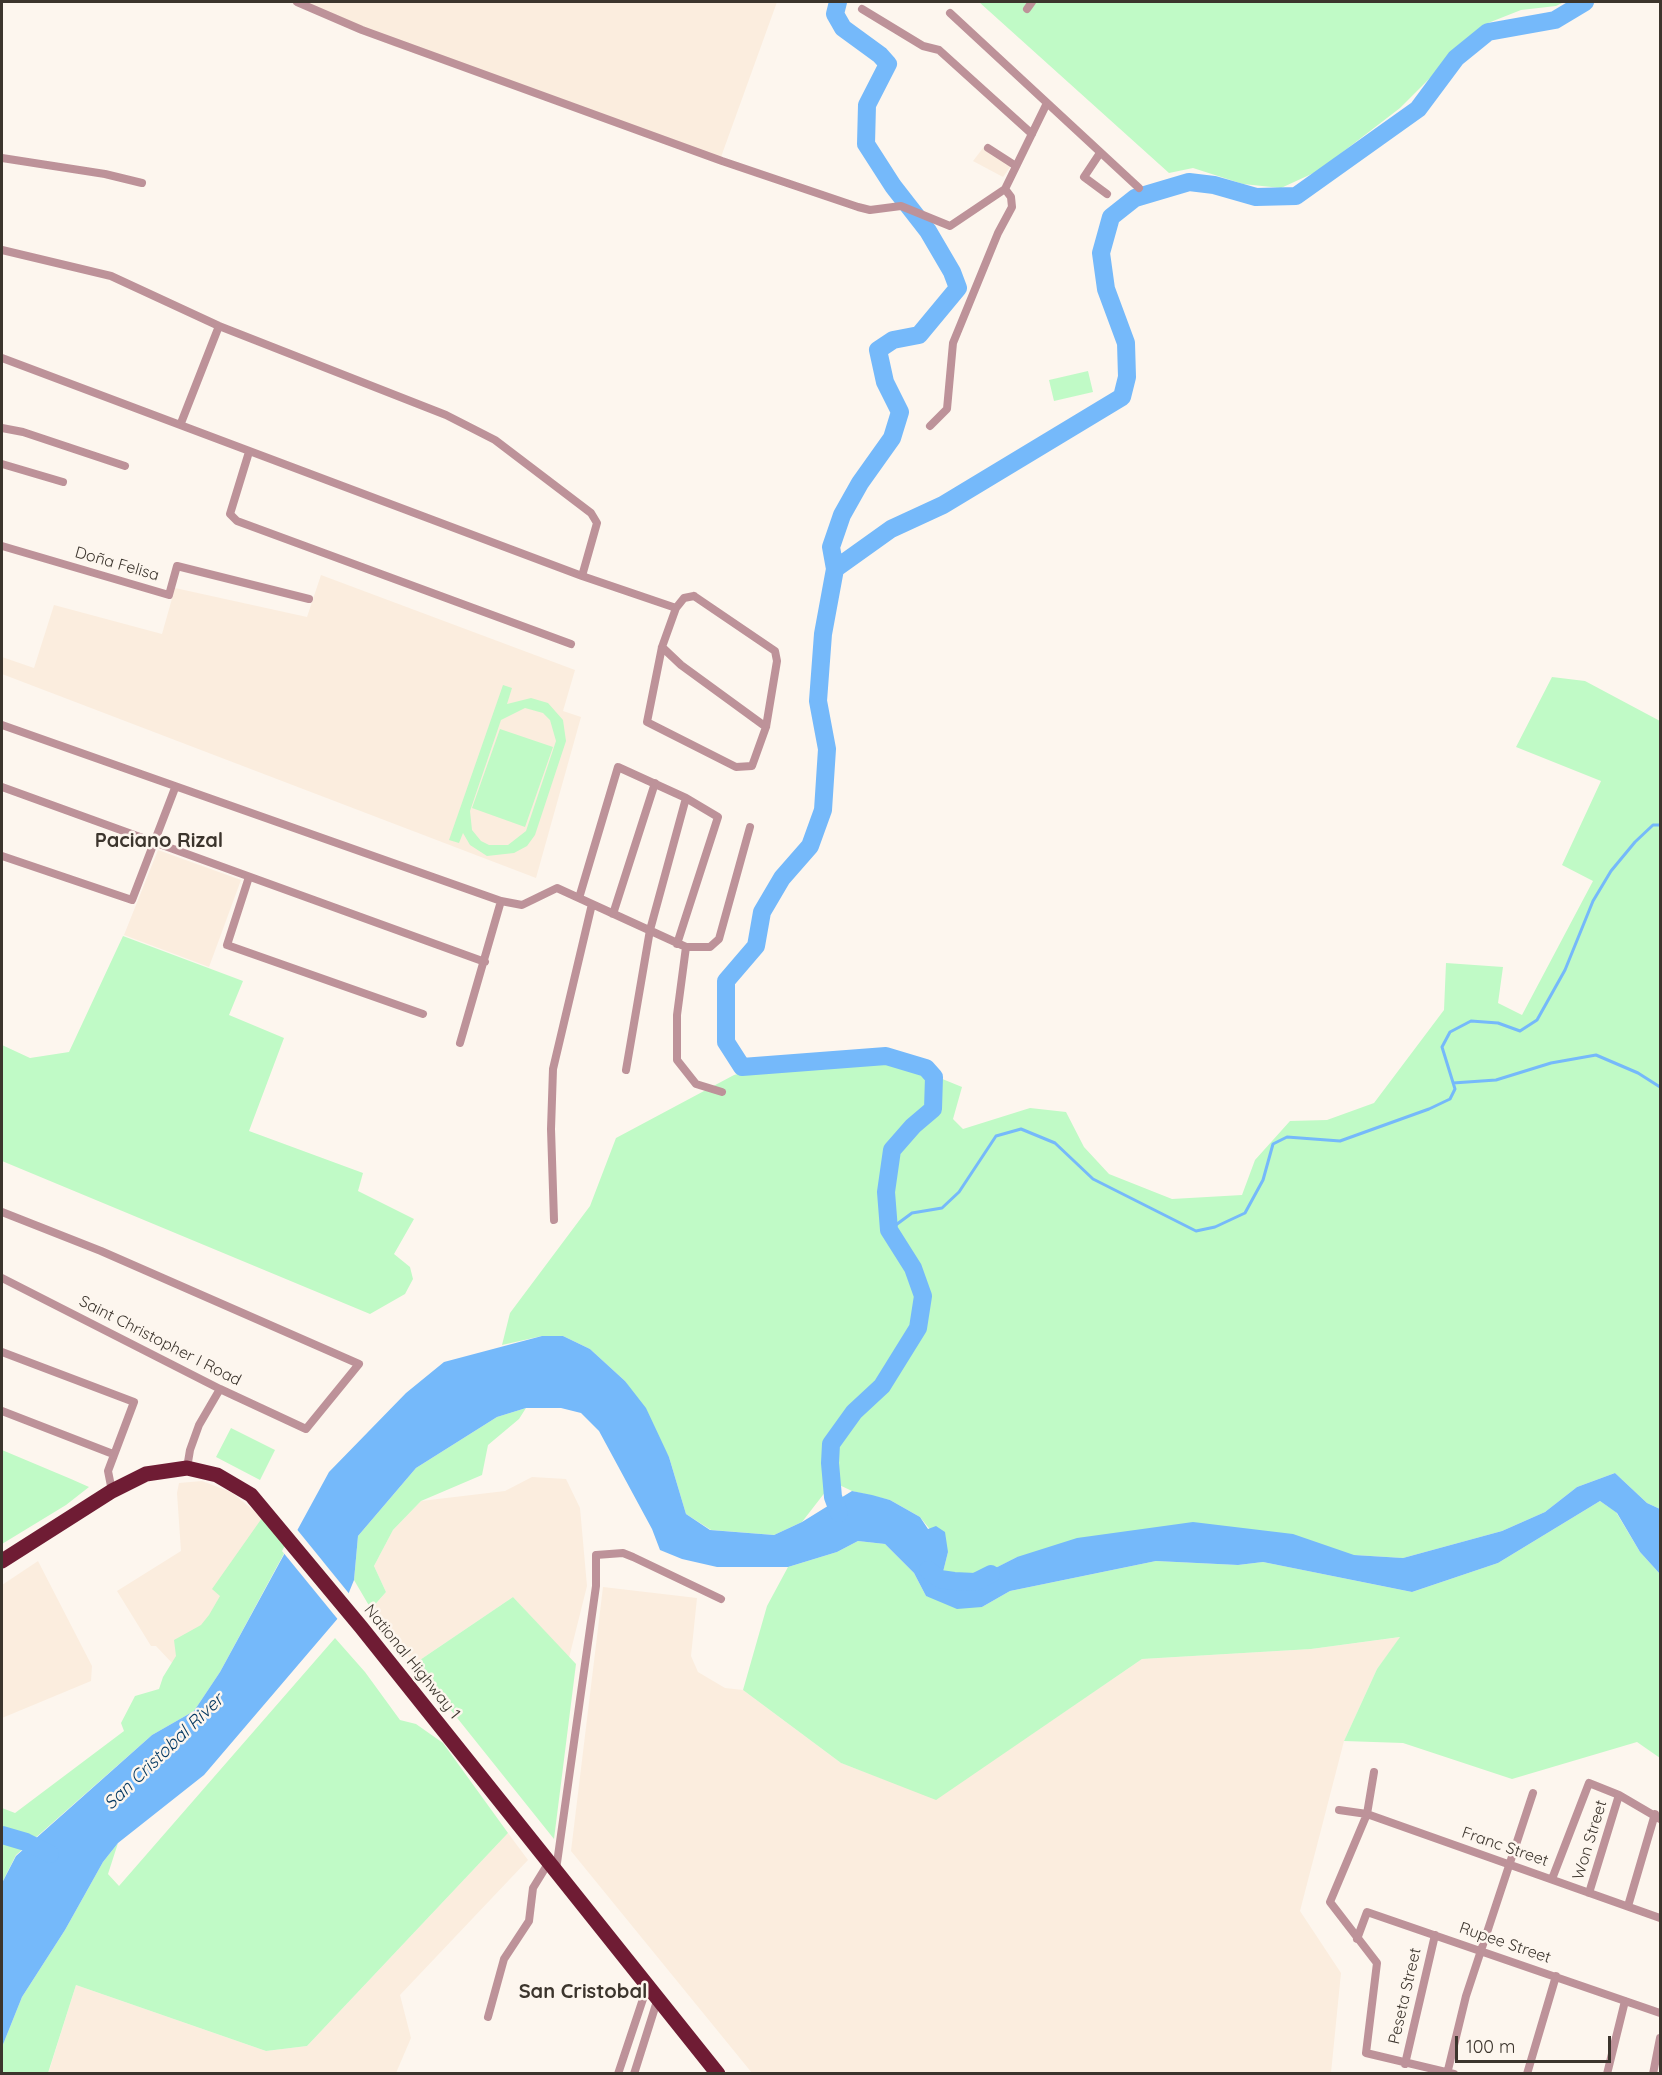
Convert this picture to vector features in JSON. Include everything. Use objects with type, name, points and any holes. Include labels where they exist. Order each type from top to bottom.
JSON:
[{"type":"highway","name":"National Highway 1","points":[[2,1561],[112,1491],[146,1474],[187,1468],[217,1474],[251,1495],[273,1518],[718,2073]]},
{"type":"street","points":[[297,2],[362,30],[858,207],[870,210],[901,206],[950,226],[1005,189],[1046,105]]},
{"type":"street","points":[[862,9],[923,46],[939,50],[1032,134]]},
{"type":"street","points":[[950,13],[1046,105],[1139,188]]},
{"type":"street","points":[[988,148],[1016,166]]},
{"type":"street","points":[[1100,153],[1084,177],[1107,194]]},
{"type":"street","points":[[2,158],[105,174],[142,183]]},
{"type":"street","points":[[930,426],[947,410],[953,343],[998,233],[1012,207],[1011,197],[1005,189]]},
{"type":"street","points":[[2,250],[111,276],[219,326],[446,415],[495,440],[591,513],[597,523],[582,576]]},
{"type":"street","points":[[181,423],[219,326]]},
{"type":"street","points":[[2,358],[181,423],[249,452],[582,576],[676,608]]},
{"type":"street","points":[[2,428],[125,466]]},
{"type":"street","points":[[249,452],[230,514],[237,521],[571,644]]},
{"type":"street","points":[[2,464],[63,482]]},
{"type":"street","name":"Doña Felisa","points":[[2,546],[169,595],[177,566],[309,599]]},
{"type":"street","points":[[694,596],[775,651],[777,661],[766,727],[752,766],[736,767],[647,722],[662,647],[676,608],[684,598],[694,596]]},
{"type":"street","points":[[662,647],[681,665],[766,727]]},
{"type":"street","points":[[2,725],[175,788],[442,878],[501,901],[522,905],[557,888],[682,945],[710,947],[719,939],[750,827]]},
{"type":"street","points":[[579,898],[618,767],[686,798],[717,817],[682,945],[677,1015],[677,1060],[696,1083],[722,1092]]},
{"type":"street","points":[[613,914],[655,783]]},
{"type":"street","points":[[2,787],[485,962]]},
{"type":"street","points":[[2,856],[132,900],[175,788]]},
{"type":"street","points":[[626,1070],[650,930],[686,798]]},
{"type":"street","points":[[249,877],[227,945],[423,1014]]},
{"type":"street","points":[[460,1043],[501,901]]},
{"type":"street","points":[[554,1220],[551,1130],[553,1069],[592,904]]},
{"type":"street","name":"Saint Christopher I Road","points":[[2,1212],[101,1251],[359,1364],[306,1430],[2,1278]]},
{"type":"street","points":[[2,1352],[134,1402],[108,1471],[112,1491]]},
{"type":"street","points":[[187,1468],[189,1450],[199,1425],[220,1389]]},
{"type":"street","points":[[2,1411],[113,1454]]},
{"type":"street","points":[[488,2017],[504,1959],[529,1921],[533,1888],[539,1874],[552,1866],[596,1586],[596,1555],[623,1553],[721,1599]]},
{"type":"street","points":[[1374,1772],[1366,1814],[1330,1902],[1377,1963],[1366,2053],[1449,2073],[1466,1996],[1511,1866],[1533,1793]]},
{"type":"street","points":[[1552,1879],[1589,1783],[1619,1795],[1658,1817],[1628,1906]]},
{"type":"street","name":"Won Street","points":[[1589,1893],[1619,1795]]},
{"type":"street","name":"Franc Street","points":[[1339,1810],[1366,1814],[1660,1918]]},
{"type":"street","name":"Rupee Street","points":[[1357,1939],[1367,1912],[1483,1950],[1660,2013]]},
{"type":"street","name":"Peseta Street","points":[[1405,2064],[1435,1935]]},
{"type":"street","points":[[1527,2073],[1556,1976]]},
{"type":"street","points":[[618,2073],[648,1984]]},
{"type":"street","points":[[634,2073],[658,1997]]},
{"type":"street","points":[[1607,2073],[1625,2001]]},
{"type":"street","points":[[1653,2073],[1660,2038]]},
{"type":"shaded area","points":[[289,2],[777,2],[721,157],[393,46]]},
{"type":"shaded area","points":[[983,148],[1011,166],[1003,177],[973,161]]},
{"type":"shaded area","points":[[321,575],[575,670],[563,711],[581,717],[536,878],[2,674],[2,657],[34,668],[54,605],[162,634],[175,588],[307,617]]},
{"type":"shaded area","points":[[158,850],[241,880],[209,967],[124,935]]},
{"type":"shaded area","points":[[532,1477],[566,1479],[580,1508],[587,1586],[569,1658],[513,1597],[414,1664],[371,1609],[386,1592],[374,1566],[393,1530],[421,1501],[505,1491]]},
{"type":"shaded area","points":[[202,1481],[231,1492],[268,1522],[188,1680],[156,1646],[151,1646],[117,1591],[181,1551],[177,1493],[179,1483]]},
{"type":"shaded area","points":[[38,1561],[92,1666],[91,1681],[2,1718],[2,1585]]},
{"type":"shaded area","points":[[603,1587],[697,1598],[691,1656],[698,1672],[725,1688],[743,1690],[841,1763],[936,1799],[1142,1659],[1311,1649],[1401,1637],[1377,1669],[1344,1741],[1300,1911],[1341,1973],[1331,2073],[752,2073],[571,1851]]},
{"type":"shaded area","points":[[508,1833],[528,1860],[400,1995],[411,2038],[396,2073],[48,2074],[76,1985],[266,2051],[307,2046]]},
{"type":"green space","points":[[979,2],[1564,2],[1556,6],[1521,10],[1483,25],[1400,108],[1318,171],[1281,188],[1243,184],[1193,168],[1169,173]]},
{"type":"green space","points":[[1088,371],[1093,392],[1054,401],[1049,380]]},
{"type":"green space","points":[[1552,677],[1585,681],[1660,721],[1660,1509],[1647,1503],[1615,1473],[1577,1487],[1545,1512],[1502,1531],[1403,1558],[1354,1555],[1017,1557],[963,1585],[949,1583],[943,1572],[948,1552],[920,1517],[890,1500],[852,1491],[833,1482],[802,1522],[774,1535],[711,1530],[686,1514],[669,1457],[625,1381],[590,1349],[563,1336],[542,1336],[502,1345],[510,1313],[590,1206],[616,1138],[734,1075],[772,1064],[886,1056],[962,1087],[953,1119],[963,1129],[1030,1108],[1066,1112],[1084,1147],[1109,1174],[1172,1199],[1242,1195],[1255,1160],[1290,1121],[1327,1120],[1374,1103],[1444,1010],[1446,963],[1503,967],[1498,1003],[1522,1015],[1593,881],[1562,865],[1601,781],[1516,747]],"holes":[[[893,1237],[913,1268],[921,1292]]]},
{"type":"green space","points":[[503,685],[512,688],[507,704],[531,698],[548,703],[563,720],[566,741],[535,835],[527,846],[514,853],[487,856],[470,845],[463,833],[459,843],[449,840]],"holes":[[[525,708],[543,713],[550,720],[556,741],[526,831],[508,845],[489,845],[481,841],[472,830],[470,811],[501,720]]]},
{"type":"green space","points":[[500,729],[553,747],[525,827],[472,808]]},
{"type":"green space","points":[[123,936],[243,981],[229,1015],[284,1038],[249,1131],[363,1173],[358,1191],[414,1219],[394,1254],[410,1267],[413,1279],[405,1294],[370,1314],[2,1161],[2,1045],[30,1058],[69,1052]]},
{"type":"green space","points":[[526,1408],[519,1419],[488,1445],[482,1475],[421,1501],[393,1530],[374,1566],[386,1592],[371,1609],[354,1580],[358,1536],[416,1468],[497,1417]]},
{"type":"green space","points":[[231,1428],[275,1450],[260,1480],[216,1457]]},
{"type":"green space","points":[[2,1450],[89,1487],[66,1505],[2,1544]]},
{"type":"green space","points":[[1600,1501],[1616,1512],[1640,1552],[1660,1574],[1660,1758],[1637,1742],[1512,1779],[1403,1743],[1344,1741],[1377,1669],[1400,1637],[1311,1649],[1142,1659],[936,1800],[841,1763],[743,1690],[767,1606],[788,1567],[837,1552],[858,1541],[885,1544],[914,1573],[926,1596],[982,1607],[1010,1591],[1156,1561],[1238,1565],[1263,1562],[1412,1592],[1498,1563]]},
{"type":"green space","points":[[262,1518],[287,1548],[220,1672],[194,1711],[152,1735],[16,1855],[2,1883],[2,1808],[15,1813],[124,1731],[121,1723],[135,1696],[159,1689],[163,1677],[176,1656],[174,1640],[201,1625],[209,1615],[220,1596],[212,1589]]},
{"type":"green space","points":[[513,1597],[576,1664],[554,1839],[414,1664]]},
{"type":"green space","points":[[335,1638],[365,1672],[400,1720],[416,1724],[443,1743],[508,1833],[307,2046],[266,2051],[76,1985],[48,2073],[2,2073],[2,2047],[22,1997],[65,1930],[103,1862],[118,1843],[108,1874],[119,1886]]},
{"type":"water","points":[[542,1336],[563,1336],[590,1349],[625,1381],[646,1408],[669,1457],[686,1514],[710,1530],[774,1535],[802,1522],[852,1491],[872,1495],[890,1500],[920,1517],[928,1529],[936,1526],[945,1532],[948,1552],[943,1572],[949,1583],[962,1585],[1017,1557],[1077,1538],[1193,1522],[1293,1534],[1354,1555],[1403,1558],[1502,1531],[1545,1512],[1577,1487],[1615,1473],[1647,1503],[1660,1509],[1660,1574],[1640,1552],[1617,1513],[1600,1501],[1498,1563],[1412,1592],[1263,1562],[1238,1565],[1156,1561],[1010,1591],[982,1607],[957,1609],[926,1596],[914,1573],[885,1544],[858,1541],[837,1552],[788,1567],[717,1567],[682,1559],[660,1550],[652,1529],[599,1431],[581,1413],[561,1408],[526,1408],[497,1417],[416,1468],[358,1536],[354,1580],[339,1617],[204,1775],[118,1843],[103,1862],[65,1930],[22,1997],[2,2047],[2,1883],[16,1856],[152,1735],[194,1711],[220,1672],[329,1472],[406,1393],[444,1362]]},
{"type":"pier","points":[[295,1527],[351,1596],[340,1622],[282,1551]]},
{"type":"waterway","points":[[838,2],[835,14],[843,28],[880,55],[888,64],[867,105],[866,144],[893,186],[928,231],[952,272],[958,288],[919,335],[893,340],[878,350],[885,382],[900,412],[892,438],[860,483],[842,515],[831,547],[835,569],[823,634],[818,701],[827,749],[823,810],[810,846],[782,878],[762,912],[756,946],[726,981],[726,1042],[742,1067],[886,1056],[926,1068],[934,1077],[933,1109],[913,1126],[892,1150],[886,1192],[889,1230],[913,1268],[923,1296],[918,1328],[882,1386],[854,1412],[831,1444],[833,1497],[839,1513]]},
{"type":"waterway","points":[[835,569],[891,529],[943,505],[1122,397],[1127,377],[1126,343],[1106,289],[1101,253],[1111,217],[1135,198],[1189,182],[1214,185],[1256,197],[1296,196],[1418,109],[1456,58],[1488,32],[1555,20],[1585,2]]},
{"type":"waterway","points":[[889,1230],[912,1213],[942,1208],[959,1192],[996,1136],[1021,1129],[1055,1143],[1093,1179],[1196,1231],[1215,1227],[1245,1213],[1263,1180],[1273,1144],[1287,1137],[1340,1141],[1429,1109],[1450,1099],[1455,1089],[1442,1047],[1450,1032],[1471,1021],[1498,1023],[1520,1031],[1537,1020],[1565,970],[1593,901],[1611,871],[1635,842],[1653,825],[1660,825]]},
{"type":"waterway","points":[[1453,1083],[1496,1080],[1551,1063],[1596,1055],[1638,1073],[1660,1087]]},
{"type":"waterway","name":"San Cristobal River","points":[[928,1570],[940,1579],[954,1581],[975,1582],[991,1574]]},
{"type":"waterway","points":[[2,1835],[26,1842],[50,1854]]},
{"type":"district","name":"Paciano Rizal","points":[[159,841]]},
{"type":"district","name":"San Cristobal","points":[[583,1992]]}]
